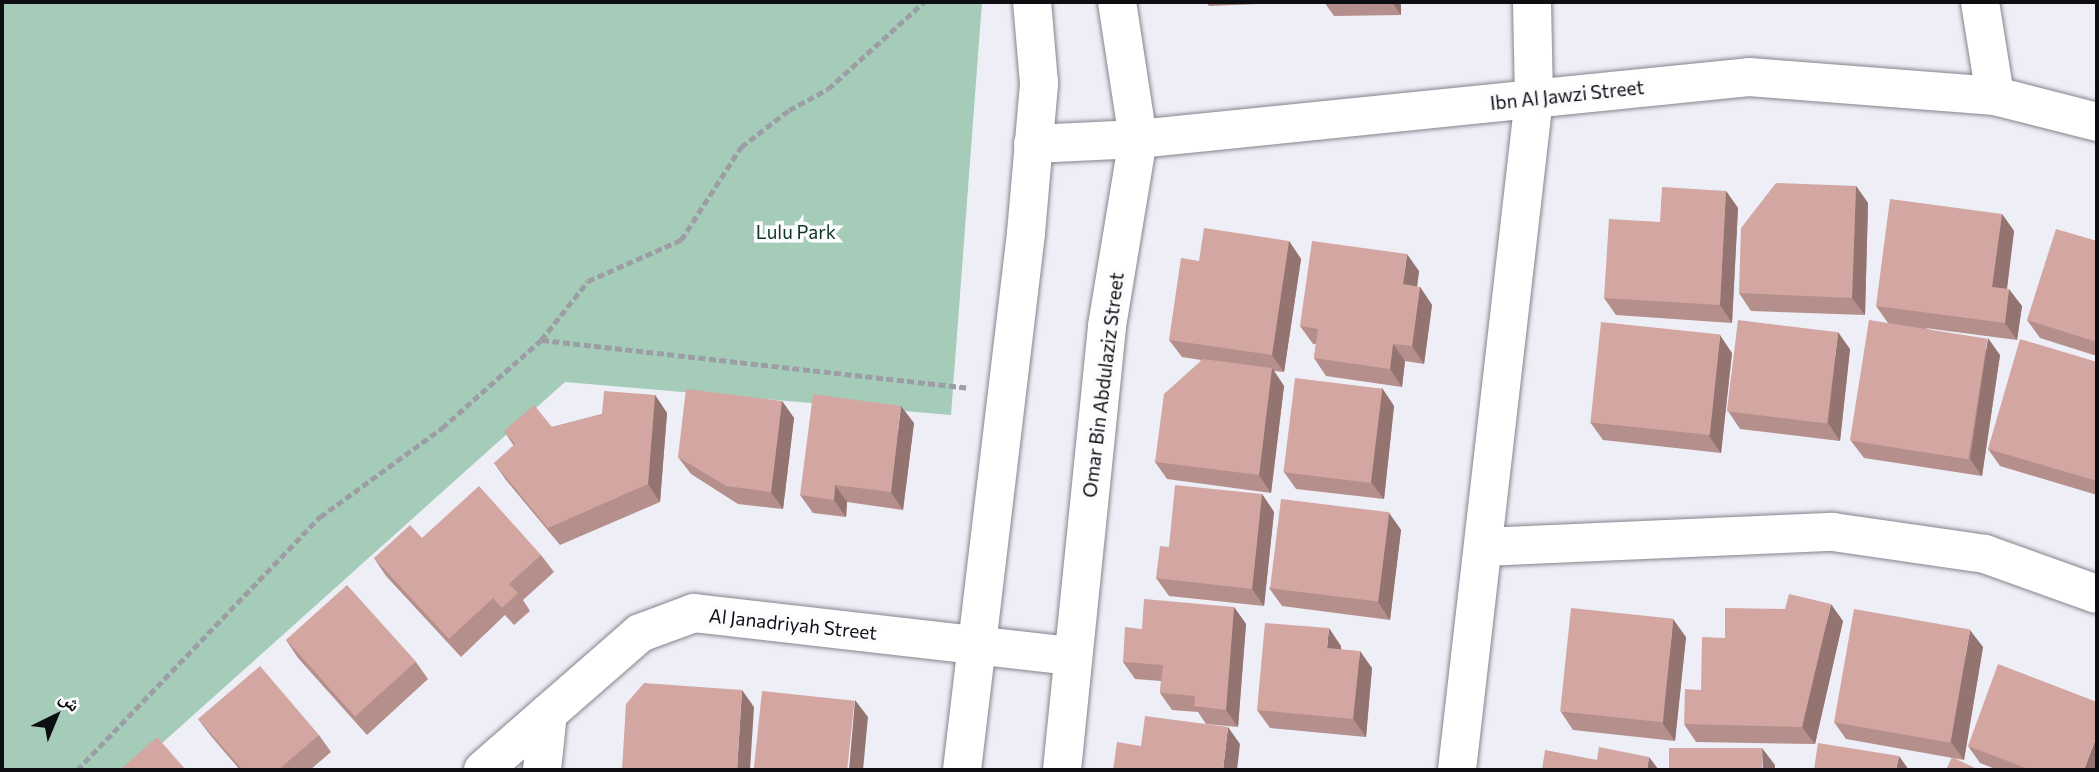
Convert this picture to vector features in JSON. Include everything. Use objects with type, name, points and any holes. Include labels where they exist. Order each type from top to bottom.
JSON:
[{"type":"street","points":[[962,770],[1039,83],[1032,2]]},
{"type":"street","name":"Omar Bin Abdulaziz Street","points":[[1062,770],[1107,326],[1138,139],[1117,2]]},
{"type":"street","points":[[1457,770],[1534,98],[1532,2]]},
{"type":"street","points":[[1980,2],[1995,96]]},
{"type":"street","name":"Ibn Al Jawzi Street","points":[[1033,144],[1138,139],[1749,77],[1995,96],[2097,122]]},
{"type":"street","points":[[1483,547],[1833,532],[1985,554],[2097,594]]},
{"type":"street","name":"Al Janadriyah Street","points":[[482,770],[640,633],[694,613],[1073,656]]},
{"type":"street","points":[[542,770],[548,713]]},
{"type":"path","points":[[77,770],[320,517],[442,428],[541,340],[588,281],[681,240],[741,147],[789,110],[828,89],[925,2]]},
{"type":"path","points":[[541,340],[1004,392]]},
{"type":"green space","name":"Lulu Park","points":[[2,2],[982,2],[951,415],[565,382],[132,770],[2,770]]},
{"type":"building","points":[[1776,183],[1856,186],[1852,298],[1739,293],[1741,228]]},
{"type":"building","points":[[1662,187],[1726,191],[1720,305],[1604,298],[1609,219],[1660,222]]},
{"type":"building","points":[[1890,199],[2002,214],[1992,287],[2009,289],[2005,323],[1876,306]]},
{"type":"building","points":[[1204,228],[1289,241],[1272,355],[1169,340],[1181,258],[1199,261]]},
{"type":"building","points":[[2056,229],[2097,241],[2097,342],[2027,320]]},
{"type":"building","points":[[1312,241],[1407,254],[1403,284],[1420,287],[1412,346],[1393,344],[1390,369],[1314,358],[1318,329],[1300,326]]},
{"type":"building","points":[[1738,320],[1838,332],[1827,424],[1727,411]]},
{"type":"building","points":[[1869,320],[1988,339],[1968,459],[1850,440]]},
{"type":"building","points":[[1601,322],[1720,335],[1710,435],[1590,422]]},
{"type":"building","points":[[2020,339],[2097,362],[2097,481],[1988,449]]},
{"type":"building","points":[[1203,359],[1272,368],[1259,475],[1155,462],[1164,394]]},
{"type":"building","points":[[1295,378],[1382,389],[1371,483],[1283,472]]},
{"type":"building","points":[[686,389],[782,401],[771,492],[726,486],[678,457]]},
{"type":"building","points":[[604,391],[655,395],[648,484],[548,528],[494,463],[515,444],[504,431],[534,405],[552,427],[602,414]]},
{"type":"building","points":[[813,394],[901,406],[891,492],[835,485],[834,500],[800,495]]},
{"type":"building","points":[[1175,485],[1262,494],[1252,589],[1156,578],[1160,546],[1169,547]]},
{"type":"building","points":[[479,486],[541,555],[509,584],[518,593],[502,608],[493,598],[449,639],[374,558],[410,525],[422,538]]},
{"type":"building","points":[[1281,499],[1389,512],[1378,602],[1270,588]]},
{"type":"building","points":[[347,585],[416,662],[355,716],[286,640]]},
{"type":"building","points":[[1789,594],[1831,604],[1802,727],[1684,724],[1685,689],[1701,690],[1702,637],[1725,638],[1725,608],[1785,609]]},
{"type":"building","points":[[1144,599],[1234,607],[1226,710],[1194,706],[1195,696],[1160,693],[1163,665],[1123,662],[1125,627],[1142,629]]},
{"type":"building","points":[[1571,608],[1673,619],[1663,722],[1560,711]]},
{"type":"building","points":[[1854,609],[1970,629],[1950,743],[1834,722]]},
{"type":"building","points":[[1265,623],[1329,628],[1327,648],[1360,651],[1353,719],[1257,710]]},
{"type":"building","points":[[1998,664],[2097,702],[2097,735],[2084,770],[2031,770],[1968,746]]},
{"type":"building","points":[[260,666],[319,735],[278,770],[243,770],[198,719]]},
{"type":"building","points":[[644,683],[742,690],[737,770],[622,770],[626,704]]},
{"type":"building","points":[[762,691],[854,701],[847,770],[754,770]]},
{"type":"building","points":[[1145,716],[1228,727],[1223,770],[1113,770],[1117,742],[1141,746]]},
{"type":"building","points":[[157,737],[186,770],[120,770]]},
{"type":"building","points":[[1818,743],[1899,756],[1896,770],[1814,770]]},
{"type":"building","points":[[1599,747],[1649,757],[1647,770],[1542,770],[1545,750],[1597,760]]},
{"type":"building","points":[[1669,748],[1762,748],[1762,770],[1669,770]]},
{"type":"building","points":[[1952,757],[1979,770],[1946,770]]}]
